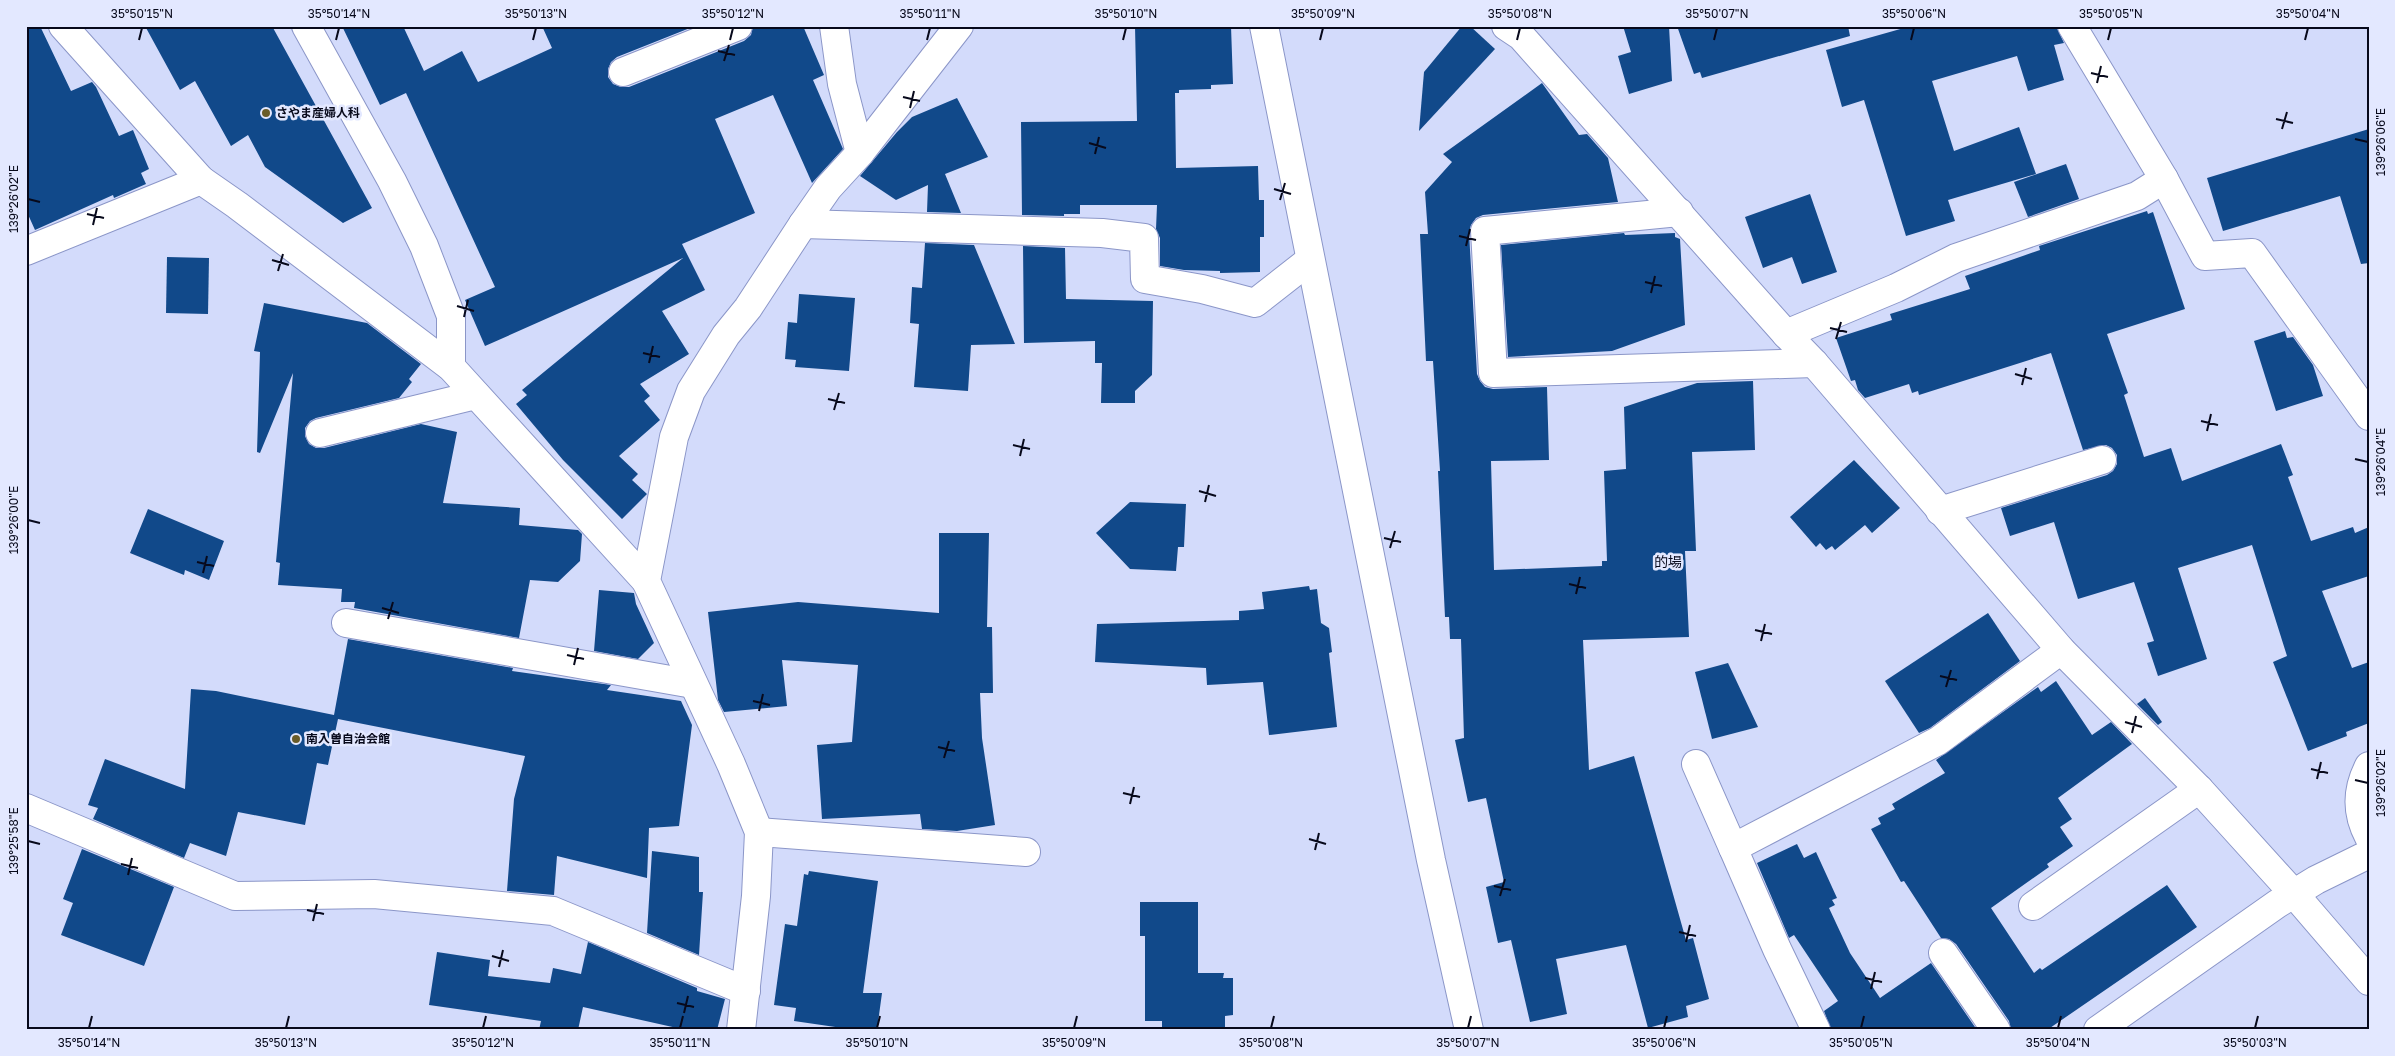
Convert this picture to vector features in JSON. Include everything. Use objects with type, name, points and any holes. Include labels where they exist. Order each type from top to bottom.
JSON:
[{"type":"street","points":[[63,26],[201,180],[237,205],[451,367],[646,581],[731,764],[759,832],[756,896],[742,1030]]},
{"type":"street","points":[[306,26],[392,181],[424,246],[451,316],[451,367]]},
{"type":"street","points":[[623,72],[738,26]]},
{"type":"street","points":[[834,26],[842,84],[860,154]]},
{"type":"street","points":[[646,581],[674,437],[691,391],[726,335],[748,308],[828,188],[860,154],[959,26]]},
{"type":"street","points":[[1264,26],[1431,860],[1469,1030]]},
{"type":"street","points":[[1506,26],[1521,36],[1786,334],[1814,362],[2061,650],[2199,789],[2295,894],[2369,981]]},
{"type":"street","points":[[2072,26],[2164,179],[2205,256],[2252,253],[2369,416]]},
{"type":"street","points":[[1786,334],[1896,288],[1956,258],[2137,196],[2164,179]]},
{"type":"street","points":[[26,251],[201,180]]},
{"type":"street","points":[[1679,212],[1485,231],[1493,373],[1814,362]]},
{"type":"street","points":[[803,224],[1102,234],[1144,238],[1145,279],[1202,289],[1255,303],[1310,260]]},
{"type":"street","points":[[320,433],[476,396]]},
{"type":"street","points":[[1940,510],[2102,460]]},
{"type":"street","points":[[346,623],[693,684]]},
{"type":"street","points":[[1734,848],[1938,741],[2061,650]]},
{"type":"street","points":[[1696,764],[1777,949],[1816,1030]]},
{"type":"street","points":[[2369,766],[2364,776],[2358,801],[2364,828],[2369,836]]},
{"type":"street","points":[[2033,906],[2199,789]]},
{"type":"street","points":[[26,808],[235,896],[374,894],[553,911],[746,991]]},
{"type":"street","points":[[759,832],[1026,852]]},
{"type":"street","points":[[2098,1030],[2277,904],[2316,880],[2369,854]]},
{"type":"street","points":[[1943,953],[1996,1030]]},
{"type":"building","points":[[26,26],[40,26],[71,91],[92,82],[119,136],[133,130],[149,169],[141,173],[146,184],[114,198],[113,195],[35,230],[26,210]]},
{"type":"building","name":"さやま産婦人科","points":[[145,26],[272,26],[372,208],[343,223],[265,167],[248,135],[231,146],[195,81],[180,90]]},
{"type":"building","points":[[342,26],[403,26],[424,71],[462,51],[478,82],[552,48],[542,26],[695,26],[617,57],[611,62],[608,69],[608,77],[613,84],[629,87],[744,41],[751,35],[753,26],[803,26],[824,75],[813,80],[843,149],[812,183],[773,95],[715,119],[755,213],[682,244],[705,290],[662,311],[689,354],[640,384],[650,396],[644,401],[660,420],[619,456],[638,474],[632,480],[647,494],[622,519],[563,460],[516,404],[527,395],[522,390],[683,258],[485,346],[465,300],[495,287],[406,93],[380,105]]},
{"type":"building","points":[[1135,26],[1168,26],[1168,29],[1231,26],[1233,84],[1211,85],[1211,89],[1179,90],[1179,93],[1175,93],[1176,168],[1258,166],[1259,200],[1264,200],[1264,237],[1260,237],[1260,272],[1220,273],[1220,271],[1184,270],[1160,266],[1160,238],[1156,229],[1157,205],[1080,205],[1080,214],[1064,214],[1064,216],[1022,215],[1021,122],[1137,121]]},
{"type":"building","points":[[1462,26],[1470,26],[1495,49],[1419,131],[1424,72]]},
{"type":"building","points":[[1623,26],[1669,26],[1672,81],[1629,94],[1618,56],[1631,52]]},
{"type":"building","points":[[1677,26],[1848,26],[1850,36],[1702,78],[1700,72],[1694,74]]},
{"type":"building","points":[[1911,26],[2056,26],[2064,43],[2054,45],[2064,80],[2028,91],[2017,56],[1932,81],[1954,151],[2019,127],[2036,174],[1948,200],[1955,221],[1906,236],[1864,100],[1842,107],[1826,50]]},
{"type":"building","points":[[1542,83],[1579,135],[1587,134],[1608,158],[1618,202],[1483,215],[1476,218],[1471,225],[1469,232],[1477,374],[1480,381],[1485,387],[1493,389],[1547,387],[1549,460],[1491,461],[1494,570],[1602,566],[1602,561],[1607,561],[1604,471],[1626,469],[1624,407],[1697,383],[1753,381],[1755,450],[1692,452],[1696,551],[1685,551],[1689,637],[1583,640],[1589,770],[1634,756],[1686,940],[1693,938],[1709,999],[1686,1006],[1688,1017],[1648,1028],[1626,945],[1556,959],[1567,1014],[1530,1022],[1511,940],[1498,943],[1486,887],[1504,882],[1486,798],[1468,802],[1455,740],[1464,738],[1461,639],[1450,639],[1449,617],[1445,617],[1438,471],[1440,471],[1433,361],[1426,361],[1420,234],[1428,234],[1425,192],[1452,162],[1443,154]]},
{"type":"building","points":[[957,98],[988,157],[945,174],[961,213],[927,212],[928,185],[896,200],[860,176],[912,117]]},
{"type":"building","points":[[2369,129],[2369,263],[2361,264],[2340,196],[2223,231],[2207,178]]},
{"type":"building","points":[[2066,164],[2079,199],[2028,217],[2014,182]]},
{"type":"building","points":[[1810,194],[1837,272],[1802,284],[1792,257],[1763,268],[1745,217]]},
{"type":"building","points":[[2147,211],[2148,214],[2153,212],[2185,309],[2107,334],[2128,393],[2124,395],[2144,457],[2171,448],[2182,481],[2281,444],[2293,475],[2288,477],[2311,541],[2353,527],[2355,533],[2369,527],[2369,576],[2322,591],[2352,668],[2369,662],[2369,723],[2346,732],[2347,736],[2308,751],[2273,662],[2287,656],[2252,545],[2178,568],[2207,659],[2158,676],[2147,643],[2154,641],[2134,582],[2078,599],[2054,522],[2010,536],[2001,508],[2107,475],[2113,471],[2117,464],[2117,455],[2112,448],[2106,445],[2083,450],[2051,353],[1919,395],[1918,391],[1912,393],[1909,384],[1865,398],[1858,390],[1855,380],[1851,381],[1836,338],[1892,320],[1890,314],[1970,289],[1965,276],[2040,250],[2039,246]]},
{"type":"building","points":[[1624,233],[1625,235],[1675,233],[1675,237],[1680,239],[1685,325],[1612,351],[1508,357],[1501,245]]},
{"type":"building","points":[[925,243],[974,245],[1015,344],[971,345],[968,391],[914,387],[919,324],[910,323],[912,287],[922,288]]},
{"type":"building","points":[[1023,246],[1065,248],[1066,299],[1153,301],[1152,375],[1135,391],[1135,403],[1101,403],[1102,363],[1095,363],[1095,341],[1024,343]]},
{"type":"building","points":[[167,257],[209,258],[208,314],[166,313]]},
{"type":"building","points":[[799,294],[855,298],[849,371],[795,367],[796,360],[785,359],[788,322],[797,323]]},
{"type":"building","points":[[264,303],[367,323],[421,364],[409,379],[412,382],[399,398],[310,421],[305,428],[305,436],[309,444],[316,448],[324,448],[421,424],[457,432],[443,503],[520,508],[519,525],[578,530],[582,534],[580,561],[558,582],[530,580],[519,638],[354,608],[355,602],[341,602],[342,589],[278,585],[280,563],[276,562],[293,373],[260,453],[257,452],[260,352],[254,351]]},
{"type":"building","points":[[2285,331],[2287,338],[2293,337],[2313,365],[2323,396],[2276,411],[2254,341]]},
{"type":"building","points":[[1854,460],[1900,508],[1872,533],[1865,525],[1835,550],[1832,546],[1826,550],[1820,543],[1816,547],[1790,517]]},
{"type":"building","points":[[1130,502],[1186,504],[1184,547],[1178,547],[1176,571],[1130,569],[1096,533]]},
{"type":"building","points":[[148,509],[224,541],[209,580],[185,570],[184,575],[130,553]]},
{"type":"building","points":[[939,533],[989,533],[987,627],[992,627],[993,693],[980,693],[982,738],[995,825],[957,831],[922,829],[920,814],[822,819],[817,745],[852,742],[858,665],[782,660],[787,706],[724,712],[718,700],[708,612],[798,602],[939,613]]},
{"type":"building","points":[[1309,586],[1310,590],[1317,589],[1321,623],[1329,628],[1332,652],[1329,653],[1337,727],[1269,735],[1263,682],[1207,685],[1206,668],[1095,662],[1097,624],[1239,620],[1239,611],[1264,609],[1262,592]]},
{"type":"building","points":[[599,590],[634,593],[636,604],[654,643],[638,659],[594,651]]},
{"type":"building","points":[[1988,613],[2020,661],[1930,728],[1919,733],[1885,681]]},
{"type":"building","points":[[348,639],[513,668],[512,671],[611,685],[607,690],[681,701],[692,725],[679,826],[649,828],[647,878],[557,856],[554,895],[507,891],[514,799],[525,756],[338,719],[328,765],[317,763],[305,825],[238,812],[226,856],[190,843],[184,858],[93,819],[98,808],[88,805],[105,759],[185,789],[191,689],[216,691],[334,715]]},
{"type":"building","points":[[1728,663],[1758,727],[1712,739],[1695,672]]},
{"type":"building","points":[[2056,681],[2092,735],[2111,722],[2132,744],[2058,798],[2072,819],[2060,827],[2073,846],[2047,864],[2049,867],[1991,908],[2034,973],[2040,968],[2042,970],[2167,885],[2197,927],[2047,1030],[2011,1030],[2009,1021],[1956,944],[1949,939],[1941,938],[1904,881],[1901,882],[1871,829],[1881,824],[1878,818],[1895,809],[1892,804],[1945,773],[1936,760],[2038,687],[2041,692]]},
{"type":"building","points":[[2145,698],[2162,722],[2158,725],[2137,704]]},
{"type":"building","points":[[1797,844],[1804,858],[1816,852],[1837,898],[1832,900],[1835,905],[1829,908],[1850,953],[1880,998],[1931,963],[1977,1030],[1831,1030],[1824,1011],[1838,1001],[1794,935],[1789,938],[1757,863]]},
{"type":"building","points":[[82,849],[174,887],[144,966],[61,935],[73,903],[63,899]]},
{"type":"building","points":[[652,851],[699,857],[699,892],[703,892],[699,955],[647,933]]},
{"type":"building","points":[[809,871],[878,881],[863,993],[882,993],[877,1030],[856,1030],[794,1021],[796,1008],[774,1005],[785,924],[797,926],[804,874],[808,875]]},
{"type":"building","points":[[1140,902],[1198,902],[1198,973],[1224,973],[1223,978],[1233,978],[1233,1015],[1225,1016],[1225,1030],[1162,1030],[1162,1021],[1145,1021],[1145,936],[1140,936]]},
{"type":"building","points":[[588,942],[697,988],[697,991],[725,999],[717,1030],[686,1030],[583,1007],[578,1030],[539,1030],[541,1021],[429,1005],[437,952],[490,960],[488,976],[550,983],[553,968],[581,974]]},
{"type":"place","name":"さやま産婦人科","points":[[266,113]]},
{"type":"place","name":"南入曽自治会館","points":[[296,739]]},
{"type":"district","name":"的場","points":[[1668,562]]}]
